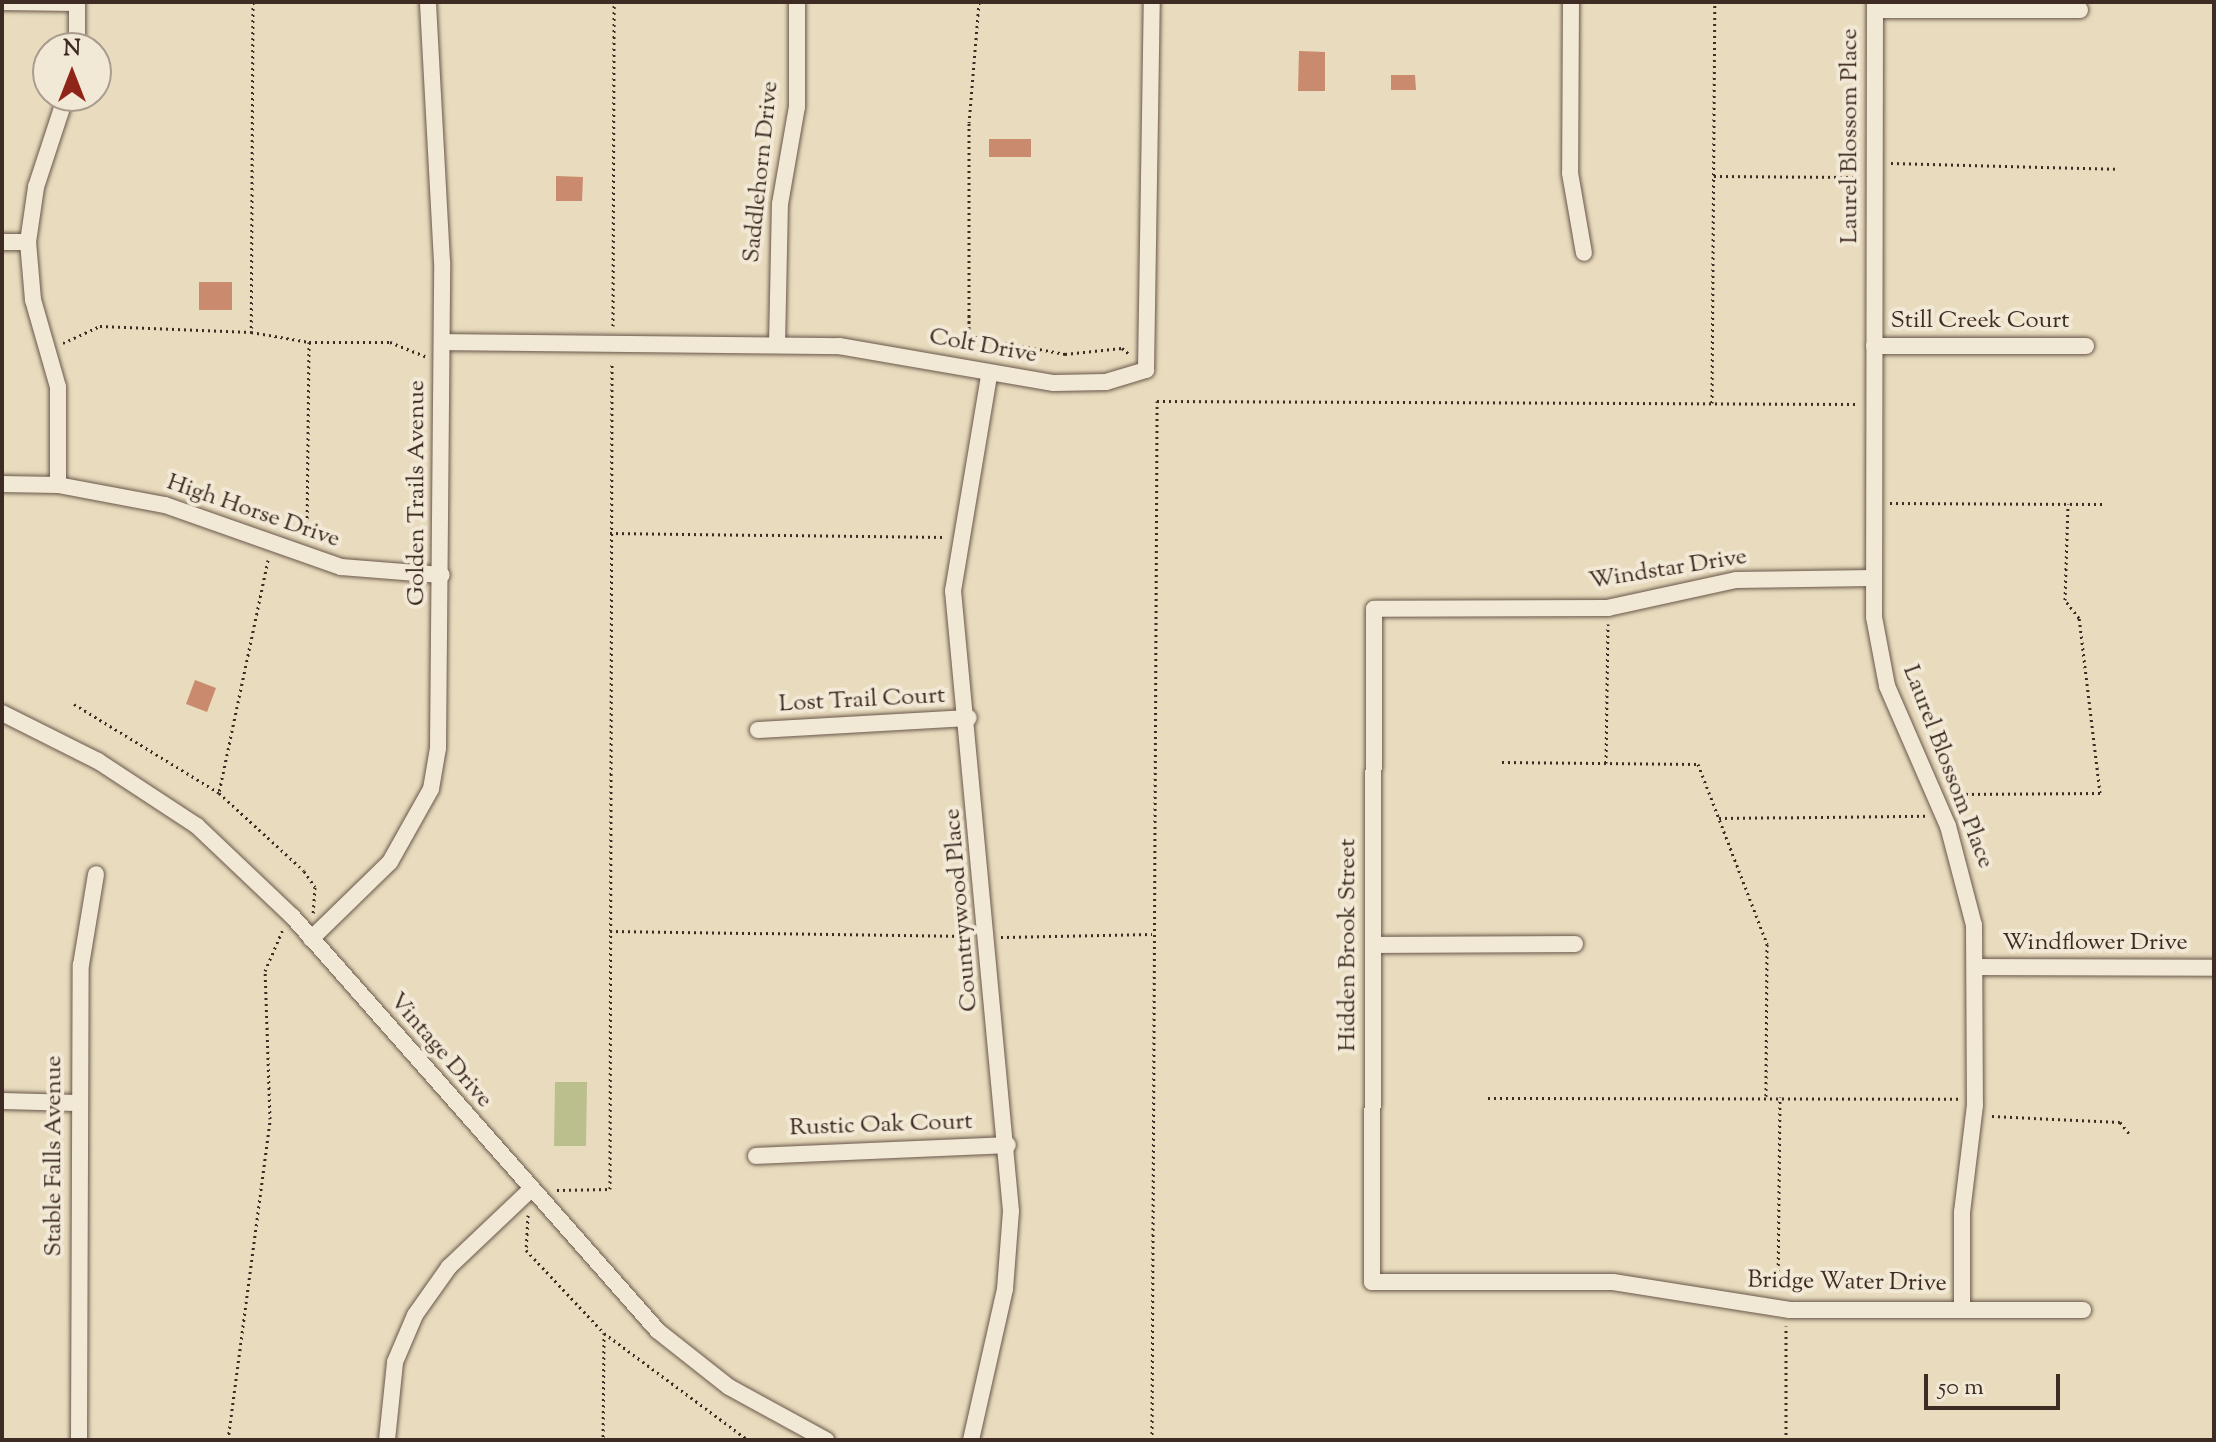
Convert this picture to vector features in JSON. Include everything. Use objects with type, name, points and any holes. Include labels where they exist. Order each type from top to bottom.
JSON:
[{"type":"street","points":[[2,2],[77,3],[77,32]]},
{"type":"street","name":"Golden Trails Avenue","points":[[311,939],[390,862],[431,789],[442,702],[442,349],[428,2]]},
{"type":"street","points":[[1146,370],[1152,2]]},
{"type":"street","points":[[1571,2],[1570,173],[1584,253]]},
{"type":"street","name":"Saddlehorn Drive","points":[[777,345],[780,204],[797,107],[797,4]]},
{"type":"street","points":[[1875,6],[2080,10]]},
{"type":"street","name":"Laurel Blossom Place","points":[[1875,6],[1873,578],[1887,686],[1944,816],[1966,881],[1975,967],[1974,1107],[1962,1308]]},
{"type":"street","points":[[58,485],[58,387],[33,300],[28,242],[36,187],[61,112]]},
{"type":"street","points":[[2,242],[28,242]]},
{"type":"street","name":"Colt Drive","points":[[442,349],[613,344],[839,346],[989,375],[1106,382],[1146,370]]},
{"type":"street","name":"Still Creek Court","points":[[1874,346],[2086,346]]},
{"type":"street","name":"Countrywood Place","points":[[971,1440],[1005,1289],[1008,1145],[969,718],[953,591],[958,540],[989,375]]},
{"type":"street","name":"High Horse Drive","points":[[2,484],[58,485],[165,505],[341,567],[442,575]]},
{"type":"street","name":"Windstar Drive","points":[[1374,609],[1608,608],[1736,580],[1873,578]]},
{"type":"street","name":"Hidden Brook Street","points":[[1372,1282],[1374,609]]},
{"type":"street","name":"Vintage Drive","points":[[2,713],[98,761],[197,826],[292,916],[529,1191],[658,1331],[729,1387],[826,1440]]},
{"type":"street","name":"Lost Trail Court","points":[[758,730],[969,718]]},
{"type":"street","name":"Stable Falls Avenue","points":[[79,1440],[77,1103],[81,965],[96,874]]},
{"type":"street","points":[[1373,945],[1575,944]]},
{"type":"street","name":"Windflower Drive","points":[[1975,967],[2214,968]]},
{"type":"street","points":[[2,1101],[77,1103]]},
{"type":"street","name":"Rustic Oak Court","points":[[756,1156],[1008,1145]]},
{"type":"street","points":[[387,1440],[395,1362],[415,1315],[449,1267],[529,1191]]},
{"type":"street","name":"Bridge Water Drive","points":[[1372,1282],[1613,1282],[1782,1310],[2083,1310]]},
{"type":"path","points":[[251,332],[253,2]]},
{"type":"path","points":[[614,2],[610,1189],[529,1191],[526,1250],[604,1333],[748,1440]]},
{"type":"path","points":[[979,2],[969,123],[969,336],[1065,354],[1122,348],[1146,370]]},
{"type":"path","points":[[1712,403],[1715,2]]},
{"type":"path","points":[[1714,176],[1875,170],[2115,169]]},
{"type":"path","points":[[49,347],[100,326],[251,332],[309,342],[390,342],[407,355],[442,349]]},
{"type":"path","points":[[307,554],[309,342]]},
{"type":"path","points":[[1152,1440],[1152,934],[1157,401],[1874,404]]},
{"type":"path","points":[[1874,503],[2102,504]]},
{"type":"path","points":[[1934,794],[2100,793],[2079,618],[2065,600],[2068,504]]},
{"type":"path","points":[[610,533],[958,540]]},
{"type":"path","points":[[219,793],[273,541]]},
{"type":"path","points":[[1606,763],[1608,608]]},
{"type":"path","points":[[74,704],[219,793],[315,887],[311,939]]},
{"type":"path","points":[[1502,762],[1698,764],[1767,944],[1766,1097]]},
{"type":"path","points":[[1719,818],[1944,816]]},
{"type":"path","points":[[228,1440],[270,1119],[265,971],[292,916]]},
{"type":"path","points":[[610,931],[989,937],[1152,934]]},
{"type":"path","points":[[1780,1097],[1786,1440]]},
{"type":"path","points":[[1488,1098],[1780,1097],[1974,1107],[2120,1122],[2130,1135]]},
{"type":"path","points":[[603,1440],[604,1333]]},
{"type":"green space","points":[[555,1082],[587,1082],[586,1146],[554,1146]]},
{"type":"building","points":[[1299,51],[1325,52],[1325,91],[1298,91]]},
{"type":"building","points":[[1391,75],[1415,75],[1416,90],[1391,90]]},
{"type":"building","points":[[989,139],[1031,139],[1031,157],[989,157]]},
{"type":"building","points":[[556,176],[583,177],[582,201],[556,201]]},
{"type":"building","points":[[199,282],[232,282],[232,310],[199,310]]},
{"type":"building","points":[[195,680],[216,688],[207,712],[186,704]]}]
